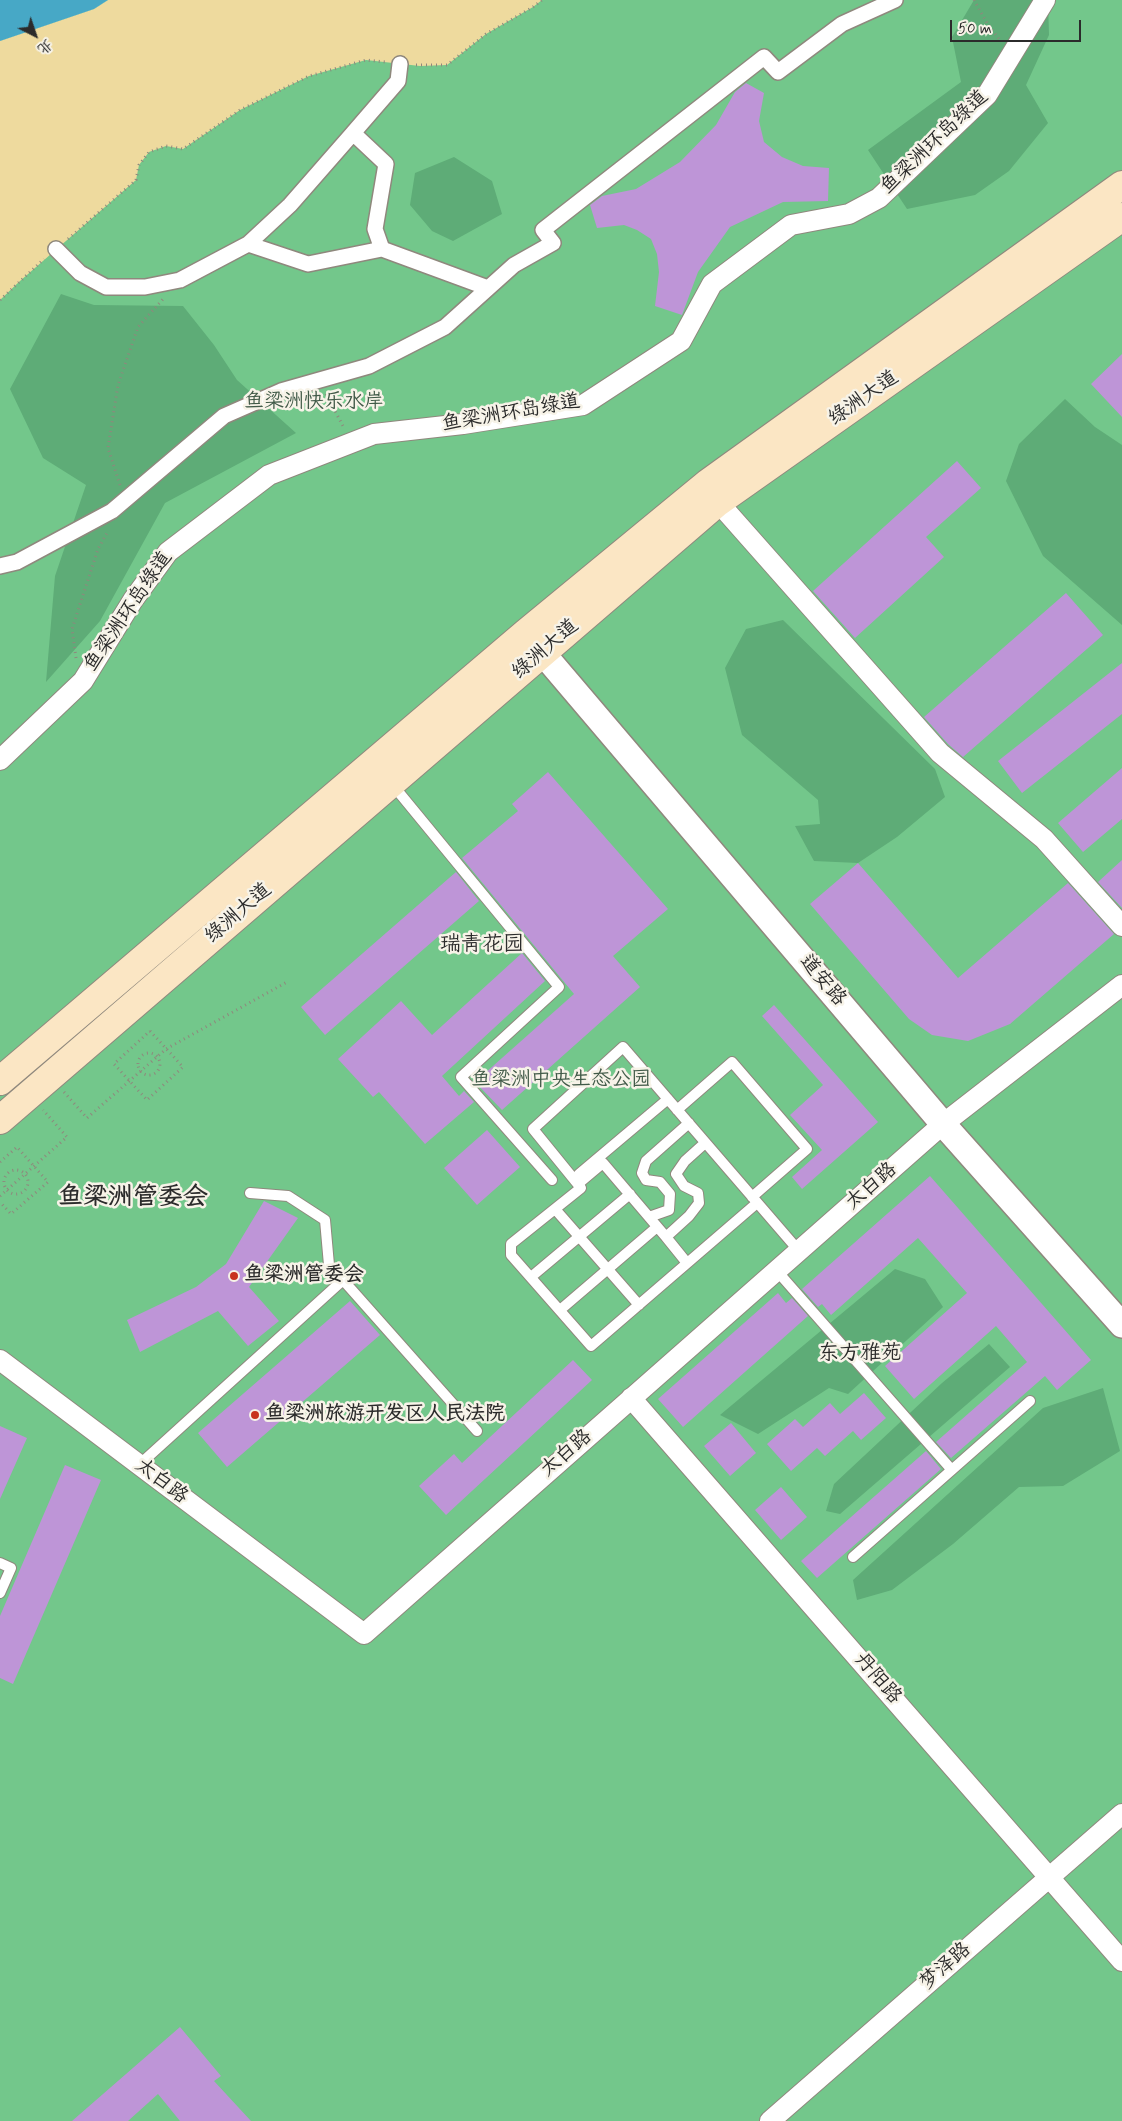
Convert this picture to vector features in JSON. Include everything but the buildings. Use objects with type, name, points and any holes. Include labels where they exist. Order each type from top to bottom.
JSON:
[{"type":"main road","name":"绿洲大道","points":[[0,1120],[391,783],[534,643],[708,483],[1122,185]]},
{"type":"main road","name":"绿洲大道","points":[[0,1080],[534,643],[718,502],[1122,217]]},
{"type":"street","points":[[0,566],[17,562],[112,511],[224,416],[281,391],[369,366],[445,326],[514,265],[553,243],[543,230],[764,57],[778,72],[842,24],[895,0]]},
{"type":"street","name":"鱼梁洲环岛绿道","points":[[0,760],[82,681],[133,600],[168,552],[268,475],[374,434],[463,424],[583,405],[681,341],[712,284],[791,224],[849,214],[880,198],[987,95],[1045,0]]},
{"type":"street","points":[[56,249],[80,273],[106,287],[145,287],[180,280],[248,244],[290,205],[398,82],[400,64]]},
{"type":"street","points":[[352,133],[386,164],[375,229],[382,249]]},
{"type":"street","points":[[248,244],[308,264],[382,249],[488,288]]},
{"type":"street","points":[[718,502],[940,753],[1044,838],[1122,926]]},
{"type":"street","name":"道安路","points":[[534,643],[944,1124],[1122,1325]]},
{"type":"street","name":"太白路","points":[[0,1360],[364,1634],[944,1124],[1122,985]]},
{"type":"street","name":"丹阳路","points":[[631,1398],[1122,1961]]},
{"type":"street","name":"梦泽路","points":[[770,2121],[1122,1814]]},
{"type":"lane","points":[[391,783],[559,987],[461,1077],[552,1180]]},
{"type":"lane","points":[[677,1110],[732,1062],[808,1149],[754,1200],[688,1263],[591,1346],[511,1255],[512,1244],[581,1188],[533,1129],[623,1047],[754,1200],[800,1251]]},
{"type":"lane","points":[[576,1182],[668,1099]]},
{"type":"lane","points":[[649,1217],[669,1210],[670,1194],[660,1182],[646,1180],[642,1173],[646,1161],[689,1124]]},
{"type":"lane","points":[[666,1237],[689,1216],[699,1203],[698,1194],[684,1186],[676,1174],[685,1161],[705,1143]]},
{"type":"lane","points":[[576,1182],[603,1163],[688,1263]]},
{"type":"lane","points":[[250,1193],[288,1196],[325,1220],[330,1265],[477,1431]]},
{"type":"lane","points":[[531,1277],[630,1194]]},
{"type":"lane","points":[[555,1209],[639,1305]]},
{"type":"lane","points":[[560,1310],[657,1227]]},
{"type":"lane","points":[[776,1271],[951,1469]]},
{"type":"lane","points":[[139,1465],[343,1280]]},
{"type":"lane","points":[[852,1556],[1030,1402]]},
{"type":"lane","points":[[0,1563],[11,1568],[0,1593]]},
{"type":"path","points":[[0,300],[136,180],[136,172],[143,158],[157,148],[166,146],[183,149],[240,110],[309,76],[366,60],[420,66],[447,65],[486,34],[533,8],[542,0]]},
{"type":"path","points":[[974,0],[987,23],[1012,55]]},
{"type":"path","points":[[82,681],[74,652],[72,629],[98,549],[125,500],[108,448],[118,385],[138,327],[180,280]]},
{"type":"path","points":[[319,380],[352,443]]},
{"type":"path","points":[[51,1076],[87,1118],[166,1049],[287,982]]},
{"type":"path","points":[[150,1031],[166,1049],[183,1067],[147,1100],[114,1064],[150,1031]]},
{"type":"path","points":[[147,1054],[157,1057],[160,1063],[157,1072],[150,1075],[141,1071],[138,1064],[141,1057],[147,1054]]},
{"type":"path","points":[[0,1196],[67,1137],[30,1095]]},
{"type":"path","points":[[0,1162],[17,1146],[48,1182],[11,1214],[0,1202]]},
{"type":"path","points":[[18,1170],[25,1174],[28,1181],[24,1192],[13,1194],[6,1190],[3,1182],[9,1172],[18,1170]]},
{"type":"green space","name":"鱼梁洲中央生态公园","points":[[108,0],[1122,0],[1122,2121],[0,2121],[0,41],[94,9]]},
{"type":"green space","points":[[974,0],[1048,0],[1049,35],[1026,85],[1048,123],[1009,171],[975,195],[907,209],[868,150],[961,82],[952,37]]},
{"type":"green space","points":[[454,157],[492,181],[502,214],[453,241],[432,231],[410,205],[415,173]]},
{"type":"green space","points":[[61,294],[94,305],[183,306],[214,345],[237,380],[296,433],[165,503],[100,621],[46,682],[55,576],[86,485],[43,458],[10,389]]},
{"type":"green space","points":[[1065,399],[1095,427],[1122,445],[1122,625],[1043,556],[1006,481],[1019,444]]},
{"type":"green space","points":[[783,620],[935,769],[945,797],[897,837],[858,863],[814,861],[795,826],[820,824],[818,800],[742,735],[725,668],[746,629]]},
{"type":"green space","points":[[895,1269],[925,1279],[943,1307],[848,1394],[829,1388],[758,1434],[720,1415]]},
{"type":"green space","points":[[989,1344],[1010,1367],[840,1514],[826,1511],[834,1484],[942,1383]]},
{"type":"green space","points":[[1103,1388],[1120,1451],[1063,1486],[1019,1487],[953,1544],[892,1590],[857,1600],[853,1580],[1043,1408]]},
{"type":"sand","points":[[108,0],[542,0],[486,34],[447,65],[420,66],[366,60],[309,76],[240,110],[183,149],[166,146],[149,152],[139,165],[136,180],[0,300],[0,41],[94,9]]},
{"type":"water","points":[[0,0],[108,0],[94,9],[0,41]]},
{"type":"place","name":"鱼梁洲管委会","points":[[234,1276]]},
{"type":"place","name":"鱼梁洲旅游开发区人民法院","points":[[255,1415]]},
{"type":"district","name":"瑞青花园","points":[[482,946]]},
{"type":"district","name":"鱼梁洲管委会","points":[[133,1199]]},
{"type":"district","name":"东方雅苑","points":[[860,1355]]},
{"type":"park label","name":"鱼梁洲快乐水岸","points":[[314,403]]}]
